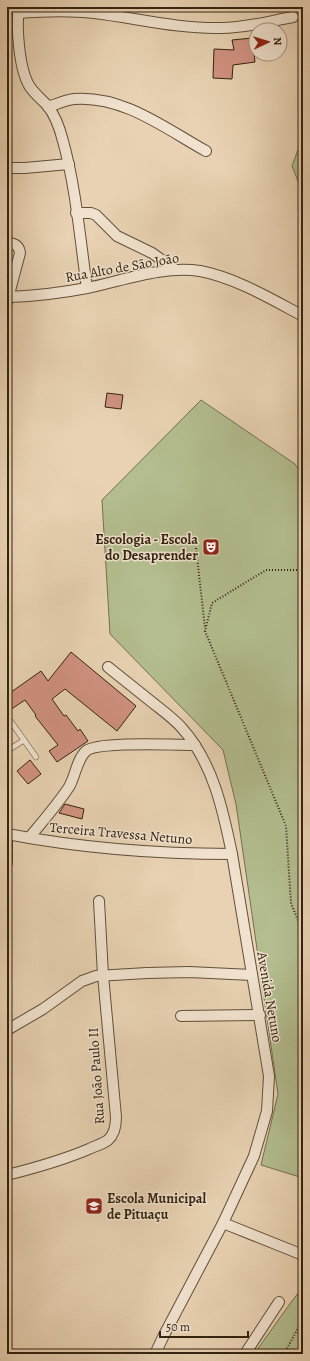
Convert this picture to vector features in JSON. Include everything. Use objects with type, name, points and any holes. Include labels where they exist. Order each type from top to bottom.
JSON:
[{"type":"street","points":[[87,288],[69,164],[63,139],[57,123],[48,107],[30,87],[22,68],[19,45],[19,10],[78,11],[176,25],[222,28],[243,26],[293,17]]},
{"type":"street","points":[[48,107],[66,100],[74,99],[113,103],[137,112],[206,151]]},
{"type":"street","points":[[7,168],[69,164]]},
{"type":"street","points":[[76,213],[90,213],[96,215],[117,236],[152,253],[176,270]]},
{"type":"street","points":[[7,242],[16,244],[20,254],[8,300]]},
{"type":"street","name":"Rua Alto de São João","points":[[8,300],[87,288],[150,274],[176,270],[201,271],[224,278],[303,316]]},
{"type":"street","name":"Avenida Netuno","points":[[108,667],[181,727],[195,745],[205,762],[218,794],[226,822],[232,854],[269,1076],[267,1111],[254,1156],[223,1223],[155,1354]]},
{"type":"street","points":[[30,838],[69,786],[84,752],[90,748],[115,745],[147,744],[195,745]]},
{"type":"street","name":"Terceira Travessa Netuno","points":[[7,834],[126,849],[202,854],[232,854]]},
{"type":"street","points":[[7,841],[7,863]]},
{"type":"street","name":"Rua João Paulo II","points":[[7,1175],[75,1155],[103,1143],[112,1135],[116,1126],[103,975],[99,901]]},
{"type":"street","points":[[7,1030],[43,1009],[82,981],[96,976],[188,972],[252,974]]},
{"type":"street","points":[[181,1016],[260,1015]]},
{"type":"street","points":[[223,1223],[303,1255]]},
{"type":"street","points":[[245,1354],[279,1302]]},
{"type":"lane","points":[[9,719],[36,757]]},
{"type":"lane","points":[[7,751],[24,740]]},
{"type":"path","points":[[196,548],[206,631],[286,826],[291,903],[303,933]]},
{"type":"path","points":[[206,631],[212,603],[266,570],[303,570]]},
{"type":"path","points":[[284,1354],[303,1319]]},
{"type":"green space","points":[[303,136],[303,194],[292,166]]},
{"type":"green space","points":[[201,400],[295,464],[303,476],[303,1178],[261,1165],[278,1094],[236,804],[223,750],[110,634],[102,500]]},
{"type":"green space","points":[[303,1287],[303,1354],[254,1354],[292,1301]]},
{"type":"building","points":[[248,38],[248,62],[255,62],[233,65],[232,79],[213,78],[214,49],[234,50],[232,40]]},
{"type":"building","points":[[107,393],[123,395],[121,409],[105,407]]},
{"type":"building","points":[[71,652],[136,706],[117,731],[65,689],[52,699],[64,716],[66,715],[78,731],[80,729],[88,741],[57,762],[49,751],[58,745],[35,716],[36,715],[25,700],[7,712],[7,695],[41,671],[48,681]]},
{"type":"building","points":[[30,760],[41,774],[28,784],[17,771]]},
{"type":"building","points":[[65,804],[84,809],[82,819],[59,813]]},
{"type":"place","name":"Escologia - Escola do Desaprender","points":[[211,547]]},
{"type":"place","name":"Escola Municipal de Pituaçu","points":[[94,1206]]}]
